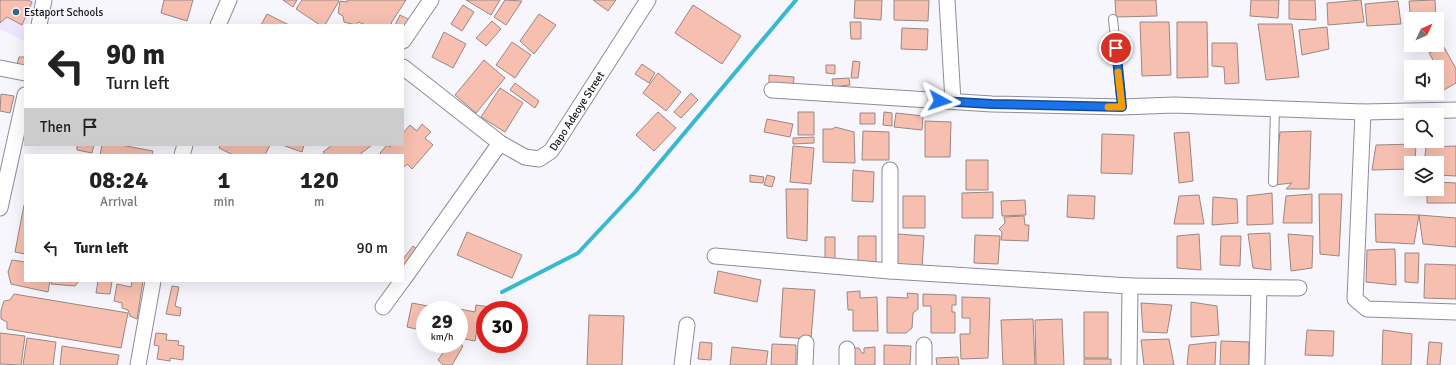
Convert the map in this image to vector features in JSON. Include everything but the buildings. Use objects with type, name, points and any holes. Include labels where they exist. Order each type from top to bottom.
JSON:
[{"type":"street","points":[[39,24],[44,0]]},
{"type":"street","points":[[218,24],[229,0]]},
{"type":"street","points":[[404,40],[431,0]]},
{"type":"street","name":"Dapo Adeoye Street","points":[[404,68],[500,143],[526,157],[539,159],[551,151],[648,0]]},
{"type":"street","points":[[947,0],[953,101]]},
{"type":"street","points":[[0,68],[24,73]]},
{"type":"street","points":[[772,90],[992,104],[1122,107],[1174,105],[1363,112],[1456,110]]},
{"type":"street","points":[[0,208],[5,162],[24,98]]},
{"type":"street","points":[[1363,112],[1355,299],[1367,309],[1456,312]]},
{"type":"street","points":[[404,279],[500,143]]},
{"type":"street","points":[[890,170],[890,271]]},
{"type":"street","points":[[715,256],[890,271],[1130,286],[1299,288]]},
{"type":"street","points":[[138,365],[153,282]]},
{"type":"street","points":[[383,307],[402,282]]},
{"type":"street","points":[[1129,365],[1130,286]]},
{"type":"street","points":[[1257,365],[1259,288]]},
{"type":"street","points":[[682,365],[687,326]]},
{"type":"street","points":[[805,365],[806,343]]},
{"type":"street","points":[[924,345],[924,365]]},
{"type":"street","points":[[847,349],[847,365]]},
{"type":"lane","points":[[1113,19],[1122,107]]},
{"type":"lane","points":[[1272,182],[1275,109]]},
{"type":"shaded area","name":"Estaport Schools","points":[[0,0],[35,0],[28,24],[24,24],[24,41],[0,29]]},
{"type":"waterway","points":[[502,292],[578,253],[635,192],[796,0]]},
{"type":"slow traffic","points":[[1108,107],[1122,107],[1118,72]]},
{"type":"place","name":"Estaport Schools","points":[[16,12]]},
{"type":"route","points":[[940,101],[992,104],[1122,107],[1116,48]]}]
